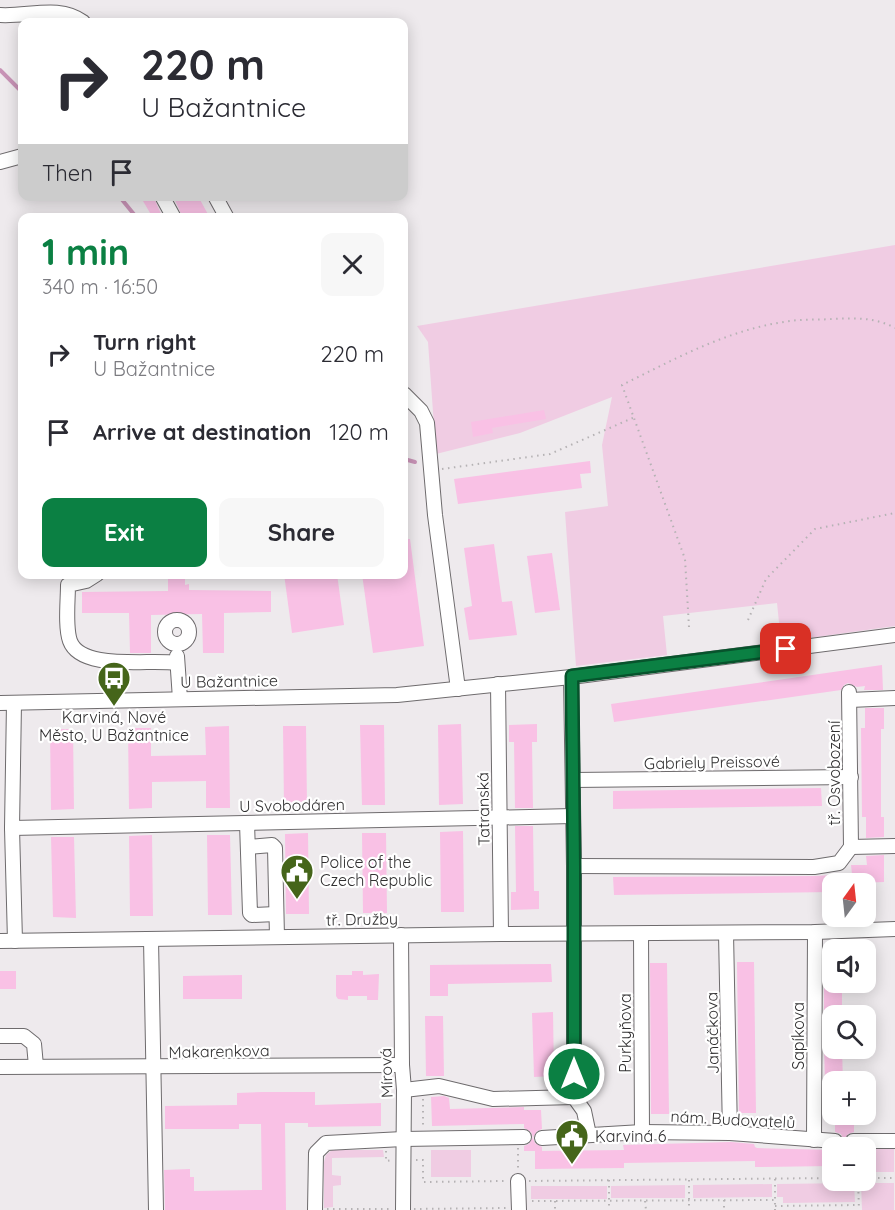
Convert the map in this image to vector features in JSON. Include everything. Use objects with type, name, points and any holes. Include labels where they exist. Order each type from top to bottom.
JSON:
[{"type":"street","points":[[0,15],[60,11],[75,18]]},
{"type":"street","points":[[0,162],[18,157]]},
{"type":"street","points":[[408,398],[421,411],[427,423],[430,471],[458,689]]},
{"type":"street","points":[[89,579],[68,585],[69,639],[74,649],[82,656],[97,661],[177,663]]},
{"type":"street","name":"U Bažantnice","points":[[7,703],[397,695],[572,676],[895,634]]},
{"type":"street","points":[[177,644],[180,699]]},
{"type":"street","points":[[572,676],[574,1097],[584,1111],[589,1135]]},
{"type":"street","name":"Tatranská","points":[[498,684],[501,934]]},
{"type":"street","name":"tř. Osvobození","points":[[851,847],[850,696],[895,698]]},
{"type":"street","points":[[7,703],[15,941]]},
{"type":"street","name":"Gabriely Preissové","points":[[573,780],[850,777]]},
{"type":"street","name":"U Svobodáren","points":[[12,828],[573,816]]},
{"type":"street","points":[[247,823],[250,914],[276,914]]},
{"type":"street","points":[[248,846],[272,845],[275,848],[277,937]]},
{"type":"street","points":[[574,866],[814,867],[839,863],[851,847],[895,846]]},
{"type":"street","name":"tř. Družby","points":[[0,941],[815,932],[895,929]]},
{"type":"street","name":"Sapíkova","points":[[814,1140],[815,932]]},
{"type":"street","name":"Janáčkova","points":[[726,933],[730,1133]]},
{"type":"street","name":"Purkyňova","points":[[641,934],[642,1132]]},
{"type":"street","name":"Mírová","points":[[401,935],[404,1090],[403,1210]]},
{"type":"street","points":[[151,939],[156,1210]]},
{"type":"street","points":[[0,1036],[24,1036],[34,1044],[36,1066]]},
{"type":"street","name":"Makarenkova","points":[[0,1067],[402,1065]]},
{"type":"street","points":[[404,1090],[438,1086],[493,1099],[574,1097]]},
{"type":"street","name":"nám. Budovatelů","points":[[542,1138],[642,1132],[730,1133],[822,1141]]},
{"type":"street","points":[[315,1210],[316,1153],[321,1147],[334,1141],[521,1138]]},
{"type":"street","points":[[876,1141],[895,1141]]},
{"type":"street","points":[[518,1181],[519,1206]]},
{"type":"path","points":[[689,627],[685,559],[622,385],[716,340],[757,327],[792,320],[854,318],[881,320],[895,328]]},
{"type":"path","points":[[430,471],[550,454],[635,417]]},
{"type":"path","points":[[748,620],[766,579],[815,529],[895,513]]},
{"type":"path","points":[[423,1088],[423,1129]]},
{"type":"path","points":[[521,1138],[518,1181],[822,1178]]},
{"type":"path","points":[[876,1178],[895,1178]]},
{"type":"path","points":[[775,1179],[775,1208],[858,1205]]},
{"type":"path","points":[[609,1180],[609,1210]]},
{"type":"path","points":[[689,1180],[689,1210]]},
{"type":"path","points":[[858,1191],[859,1210]]},
{"type":"path","points":[[645,1200],[646,1210]]},
{"type":"path","points":[[724,1200],[724,1210]]},
{"type":"path","points":[[519,1206],[555,1201],[775,1200]]},
{"type":"path","points":[[555,1201],[555,1210]]},
{"type":"shaded area","points":[[895,245],[895,626],[781,642],[777,603],[663,616],[667,655],[576,666],[565,512],[608,506],[602,445],[612,397],[520,433],[436,454],[428,342],[417,326]]},
{"type":"shaded area","points":[[894,1146],[894,1172],[876,1172],[876,1147]]},
{"type":"shaded area","points":[[332,1150],[383,1150],[384,1157],[332,1158],[332,1175],[341,1176],[341,1185],[333,1186],[333,1207],[324,1208],[324,1162],[326,1155]]},
{"type":"shaded area","points":[[431,1150],[471,1150],[471,1177],[431,1177]]},
{"type":"shaded area","points":[[822,1183],[822,1191],[854,1191],[855,1202],[783,1203],[783,1197],[777,1197],[777,1184]]},
{"type":"shaded area","points":[[876,1183],[894,1183],[894,1210],[862,1210],[861,1191],[876,1191]]},
{"type":"shaded area","points":[[772,1184],[772,1197],[693,1198],[693,1185]]},
{"type":"shaded area","points":[[685,1185],[685,1198],[611,1198],[611,1186]]},
{"type":"shaded area","points":[[531,1186],[607,1186],[607,1199],[531,1199]]},
{"type":"building","points":[[143,201],[155,201],[161,213],[150,213]]},
{"type":"building","points":[[175,201],[201,201],[207,213],[181,213]]},
{"type":"building","points":[[544,410],[546,419],[492,428],[493,433],[473,437],[471,422]]},
{"type":"building","points":[[590,461],[591,473],[580,474],[582,488],[458,504],[454,479]]},
{"type":"building","points":[[408,539],[410,539],[424,646],[373,653],[363,579],[408,579]]},
{"type":"building","points":[[494,544],[502,602],[512,601],[517,635],[469,640],[464,608],[472,606],[464,548]]},
{"type":"building","points":[[552,553],[560,610],[535,613],[527,556]]},
{"type":"building","points":[[168,579],[185,579],[185,585],[189,584],[189,590],[271,591],[271,612],[224,613],[224,653],[203,653],[202,614],[151,615],[151,653],[130,653],[129,613],[82,613],[82,592],[168,591]]},
{"type":"building","points":[[285,579],[338,579],[344,625],[292,633]]},
{"type":"building","points":[[882,665],[883,690],[864,690],[865,686],[857,687],[848,683],[841,690],[614,722],[611,704]]},
{"type":"building","points":[[865,708],[884,708],[884,729],[881,729],[881,817],[884,817],[884,837],[866,838],[866,817],[862,817],[861,728],[865,728]]},
{"type":"building","points":[[461,724],[463,804],[439,805],[438,725]]},
{"type":"building","points":[[537,724],[537,742],[532,742],[533,808],[515,808],[514,742],[509,742],[509,725]]},
{"type":"building","points":[[360,725],[384,725],[385,805],[362,805]]},
{"type":"building","points":[[229,726],[230,808],[206,808],[206,781],[152,782],[152,808],[129,809],[128,728],[151,728],[151,756],[206,755],[205,727]]},
{"type":"building","points":[[283,726],[306,726],[307,806],[284,806]]},
{"type":"building","points":[[50,729],[73,729],[74,809],[51,810]]},
{"type":"building","points":[[821,788],[822,806],[613,809],[613,791]]},
{"type":"building","points":[[515,826],[533,826],[534,891],[539,891],[539,909],[511,910],[511,892],[516,892]]},
{"type":"building","points":[[463,831],[464,912],[441,912],[440,832]]},
{"type":"building","points":[[308,833],[309,914],[286,914],[285,834]]},
{"type":"building","points":[[362,833],[386,833],[387,913],[363,913]]},
{"type":"building","points":[[152,835],[153,916],[130,916],[129,836]]},
{"type":"building","points":[[207,835],[230,835],[232,915],[208,915]]},
{"type":"building","points":[[51,837],[74,837],[76,918],[53,917]]},
{"type":"building","points":[[884,855],[884,882],[876,882],[876,873],[852,873],[851,865],[867,865],[866,856]]},
{"type":"building","points":[[822,876],[822,892],[614,895],[613,877]]},
{"type":"building","points":[[737,962],[754,962],[756,1113],[739,1113]]},
{"type":"building","points":[[650,963],[667,963],[669,1114],[651,1114]]},
{"type":"building","points":[[551,964],[552,982],[448,984],[448,996],[430,996],[430,965]]},
{"type":"building","points":[[0,971],[16,971],[16,989],[0,989]]},
{"type":"building","points":[[352,971],[363,971],[363,975],[379,974],[378,1000],[367,1000],[367,996],[348,996],[348,1000],[338,999],[336,975],[352,975]]},
{"type":"building","points":[[242,975],[242,999],[183,999],[183,976]]},
{"type":"building","points":[[824,993],[842,993],[842,1005],[824,1005]]},
{"type":"building","points":[[553,1012],[554,1076],[534,1077],[532,1013]]},
{"type":"building","points":[[425,1016],[443,1016],[444,1076],[426,1076]]},
{"type":"building","points":[[824,1059],[842,1059],[843,1071],[825,1071]]},
{"type":"building","points":[[315,1092],[315,1105],[381,1103],[381,1126],[308,1127],[308,1123],[285,1123],[286,1210],[165,1210],[164,1170],[190,1169],[190,1177],[194,1177],[194,1191],[262,1190],[261,1124],[239,1124],[239,1129],[165,1129],[165,1106],[237,1105],[237,1093]]},
{"type":"building","points":[[431,1097],[449,1098],[450,1109],[524,1107],[524,1110],[541,1110],[542,1129],[537,1131],[533,1138],[535,1143],[542,1147],[542,1151],[524,1151],[524,1146],[529,1144],[533,1137],[531,1132],[524,1128],[524,1124],[432,1126]]},
{"type":"building","points":[[835,1125],[854,1125],[854,1132],[846,1137],[835,1132]]},
{"type":"building","points":[[731,1142],[754,1144],[757,1148],[822,1150],[822,1166],[755,1167],[755,1161],[624,1163],[624,1168],[535,1169],[535,1151],[624,1150],[623,1145]]},
{"type":"waterway","points":[[0,70],[18,88]]},
{"type":"waterway","points":[[123,201],[133,213]]},
{"type":"waterway","points":[[408,460],[415,462]]},
{"type":"place","name":"Karviná, Nové Město, U Bažantnice","points":[[114,707]]},
{"type":"place","name":"Police of the Czech Republic","points":[[297,900]]},
{"type":"place","name":"Karviná 6","points":[[572,1165]]},
{"type":"route","points":[[574,1074],[572,676],[786,649]]}]
